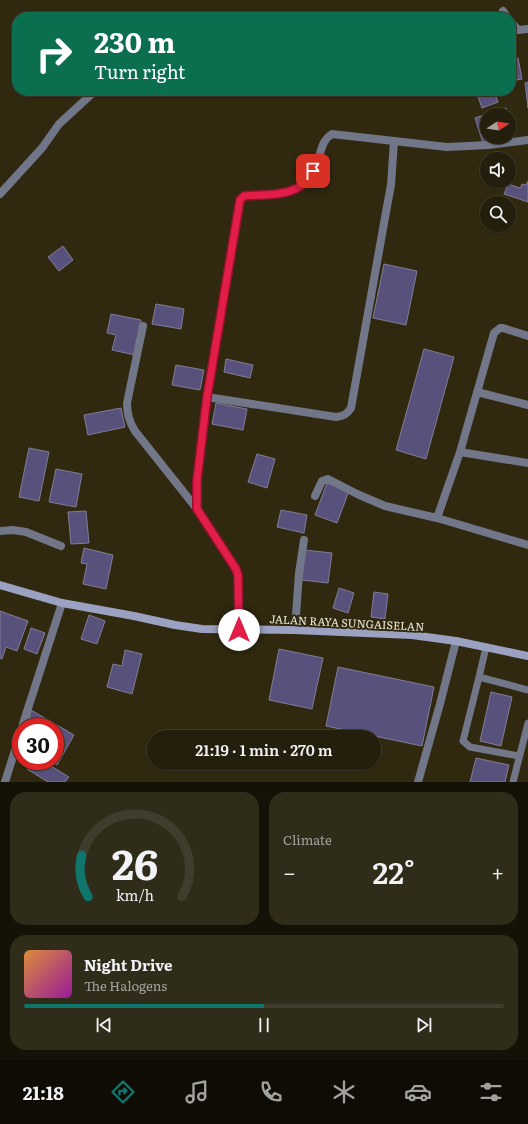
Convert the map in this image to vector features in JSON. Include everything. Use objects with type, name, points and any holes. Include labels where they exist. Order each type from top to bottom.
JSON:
[{"type":"main road","name":"JALAN RAYA SUNGAISELAN","points":[[0,585],[62,603],[202,629],[295,630],[412,635],[486,647],[528,656]]},
{"type":"street","points":[[516,28],[518,30],[528,29]]},
{"type":"street","points":[[0,194],[42,148],[59,124],[90,96]]},
{"type":"street","points":[[197,509],[197,480],[207,397],[237,216],[242,197],[290,192],[303,185],[309,179],[316,166],[324,141],[332,134],[447,147],[528,140]]},
{"type":"street","points":[[207,397],[336,417],[347,414],[351,408],[388,199],[394,141]]},
{"type":"street","points":[[143,326],[127,403],[129,418],[135,431],[197,509],[236,569],[238,575],[239,630]]},
{"type":"street","points":[[436,518],[460,452],[494,333],[500,328],[503,328],[528,336]]},
{"type":"street","points":[[477,392],[528,405]]},
{"type":"street","points":[[460,452],[528,463]]},
{"type":"street","points":[[315,496],[322,481],[328,479],[377,503],[436,518],[528,546]]},
{"type":"street","points":[[0,531],[13,530],[26,532],[61,546]]},
{"type":"street","points":[[295,630],[299,573],[304,540]]},
{"type":"street","points":[[25,718],[62,603]]},
{"type":"street","points":[[418,782],[456,642]]},
{"type":"street","points":[[5,782],[12,760]]},
{"type":"lane","points":[[486,647],[463,741],[470,747],[519,756]]},
{"type":"lane","points":[[479,678],[528,690]]},
{"type":"lane","points":[[512,782],[528,723]]},
{"type":"building","points":[[516,58],[518,58],[522,79],[516,80]]},
{"type":"building","points":[[528,82],[528,108],[525,83]]},
{"type":"building","points":[[478,96],[496,96],[498,102],[482,108]]},
{"type":"building","points":[[480,116],[480,134],[475,118]]},
{"type":"building","points":[[528,181],[528,202],[516,198],[516,196],[504,194],[506,188],[516,188],[516,187],[520,188],[522,184],[526,185]]},
{"type":"building","points":[[63,246],[73,260],[59,271],[48,257]]},
{"type":"building","points":[[384,264],[417,271],[406,325],[373,318]]},
{"type":"building","points":[[156,304],[184,309],[181,329],[152,324]]},
{"type":"building","points":[[111,314],[141,320],[135,355],[112,350],[116,335],[107,333]]},
{"type":"building","points":[[424,349],[454,357],[426,459],[396,450]]},
{"type":"building","points":[[226,359],[253,365],[250,378],[224,372]]},
{"type":"building","points":[[176,365],[204,370],[200,390],[172,385]]},
{"type":"building","points":[[216,403],[247,409],[243,430],[212,424]]},
{"type":"building","points":[[121,408],[125,427],[88,435],[84,415]]},
{"type":"building","points":[[29,448],[49,452],[39,501],[19,497]]},
{"type":"building","points":[[257,454],[275,459],[267,488],[248,482]]},
{"type":"building","points":[[56,469],[82,474],[76,507],[49,502]]},
{"type":"building","points":[[327,483],[349,491],[337,523],[315,515]]},
{"type":"building","points":[[281,510],[307,515],[304,533],[277,527]]},
{"type":"building","points":[[86,511],[89,543],[71,544],[68,512]]},
{"type":"building","points":[[84,548],[113,555],[106,589],[83,584],[87,564],[81,563]]},
{"type":"building","points":[[305,550],[332,553],[328,583],[302,580]]},
{"type":"building","points":[[339,588],[354,593],[348,613],[333,608]]},
{"type":"building","points":[[374,592],[388,594],[385,619],[371,617]]},
{"type":"building","points":[[0,611],[28,621],[17,651],[6,647],[2,659],[0,658]]},
{"type":"building","points":[[89,615],[105,621],[97,644],[81,639]]},
{"type":"building","points":[[31,628],[45,633],[37,654],[24,649]]},
{"type":"building","points":[[279,649],[323,658],[312,709],[269,700]]},
{"type":"building","points":[[125,650],[142,654],[132,694],[107,687],[113,664],[122,666]]},
{"type":"building","points":[[338,667],[434,687],[422,746],[381,737],[381,730],[345,730],[326,726]]},
{"type":"building","points":[[491,692],[512,697],[501,746],[480,741]]},
{"type":"building","points":[[31,710],[45,718],[29,718]]},
{"type":"building","points":[[64,729],[74,735],[64,753]]},
{"type":"building","points":[[476,758],[509,765],[505,782],[470,782]]},
{"type":"building","points":[[29,770],[58,770],[69,777],[65,782],[48,782]]},
{"type":"route","points":[[239,630],[239,591],[236,569],[197,509],[197,480],[207,397],[240,200],[244,196],[290,192],[303,185],[309,179],[313,171]]}]
